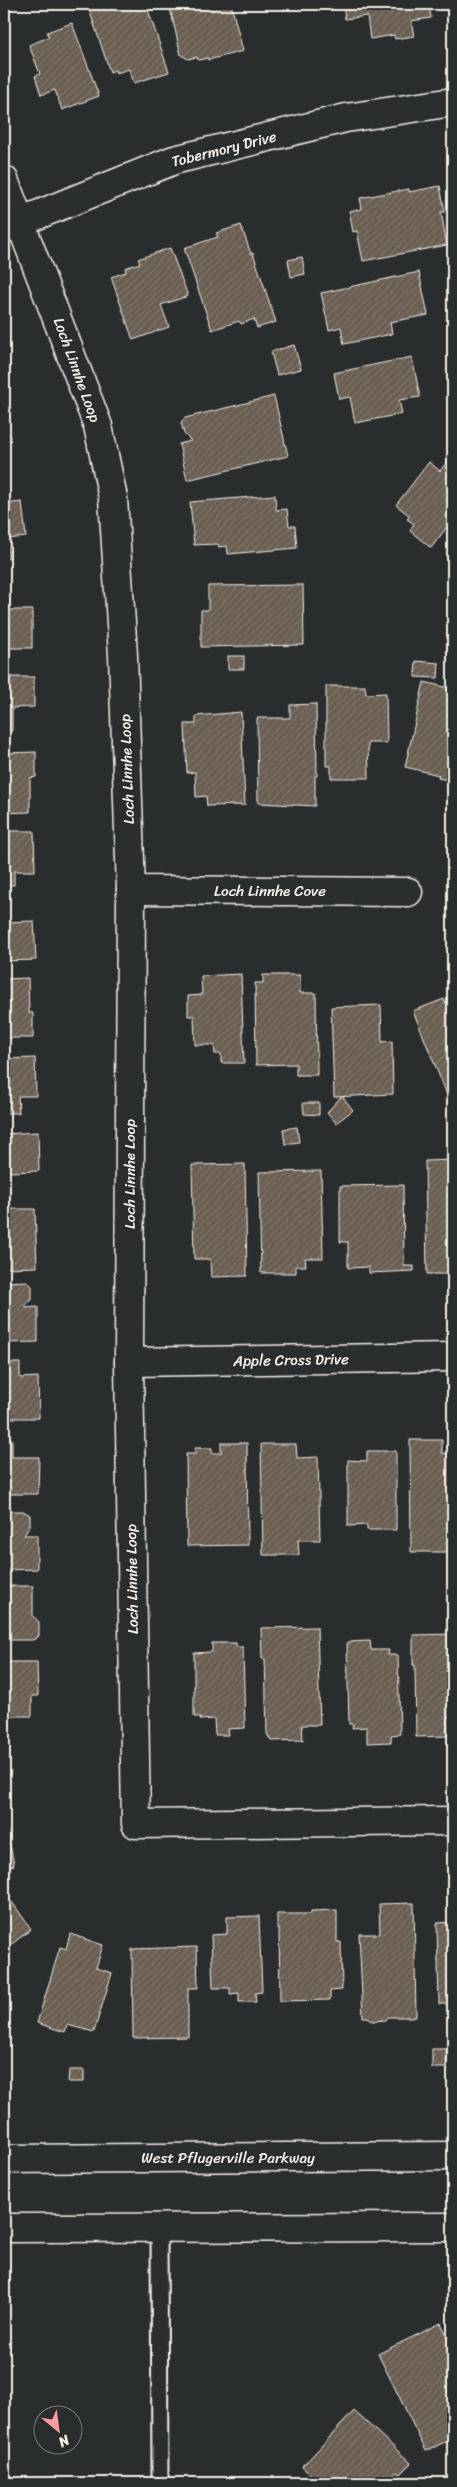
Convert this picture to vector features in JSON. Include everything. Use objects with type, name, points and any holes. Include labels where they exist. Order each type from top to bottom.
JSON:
[{"type":"street","name":"Tobermory Drive","points":[[13,225],[174,160],[346,118],[453,102]]},
{"type":"street","name":"Loch Linnhe Loop","points":[[4,180],[13,225],[98,426],[113,498],[123,655],[131,890],[129,1362],[136,1824],[453,1821]]},
{"type":"street","name":"Loch Linnhe Cove","points":[[131,890],[408,892]]},
{"type":"street","name":"Apple Cross Drive","points":[[129,1362],[453,1357]]},
{"type":"street","name":"West Pflugerville Parkway","points":[[4,2159],[453,2156]]},
{"type":"street","points":[[4,2228],[453,2227]]},
{"type":"lane","points":[[159,2228],[160,2483]]},
{"type":"building","points":[[105,4],[146,4],[169,72],[134,83],[129,69],[116,73],[115,70],[110,72],[89,9]]},
{"type":"building","points":[[169,4],[231,4],[243,51],[208,60],[208,58],[198,60],[197,57],[188,59],[181,55]]},
{"type":"building","points":[[343,4],[429,4],[431,18],[411,21],[414,36],[395,39],[394,35],[370,39],[367,16],[345,19]]},
{"type":"building","points":[[72,23],[99,96],[62,110],[55,90],[41,95],[35,76],[40,74],[29,45],[49,37],[47,32]]},
{"type":"building","points":[[440,186],[445,212],[441,212],[447,245],[363,261],[357,231],[353,232],[349,211],[362,209],[360,198],[409,189],[409,192]]},
{"type":"building","points":[[241,225],[251,254],[253,253],[276,322],[257,328],[254,319],[241,324],[239,321],[212,330],[184,248],[218,237],[216,233]]},
{"type":"building","points":[[170,248],[188,296],[161,305],[169,327],[133,340],[111,277],[126,272],[125,268],[140,263],[138,259]]},
{"type":"building","points":[[302,257],[305,274],[291,277],[288,260]]},
{"type":"building","points":[[419,272],[428,315],[390,322],[392,334],[344,344],[341,327],[329,330],[321,293]]},
{"type":"building","points":[[294,345],[301,369],[277,375],[271,352]]},
{"type":"building","points":[[412,357],[420,397],[399,400],[402,414],[355,423],[350,397],[339,399],[334,373]]},
{"type":"building","points":[[274,396],[288,456],[187,480],[179,444],[191,441],[184,434],[181,422],[185,418]]},
{"type":"building","points":[[453,454],[453,519],[431,548],[410,531],[414,524],[407,519],[410,516],[396,505],[429,462],[440,471]]},
{"type":"building","points":[[275,495],[276,510],[287,509],[289,526],[295,526],[297,548],[228,554],[227,546],[219,547],[218,544],[194,545],[190,502]]},
{"type":"building","points":[[22,502],[26,537],[7,539],[9,558],[4,559],[4,504]]},
{"type":"building","points":[[303,585],[304,645],[201,647],[201,610],[208,610],[208,586]]},
{"type":"building","points":[[4,610],[32,610],[32,648],[4,648]]},
{"type":"building","points":[[228,656],[244,656],[244,669],[228,669]]},
{"type":"building","points":[[416,661],[439,663],[438,678],[415,677]]},
{"type":"building","points":[[4,677],[34,677],[34,707],[12,708],[12,731],[4,731]]},
{"type":"building","points":[[424,682],[453,689],[453,781],[438,778],[439,775],[405,767]]},
{"type":"building","points":[[326,686],[365,686],[366,694],[386,693],[387,743],[368,743],[369,778],[331,778],[331,766],[326,766]]},
{"type":"building","points":[[316,704],[317,776],[315,776],[315,806],[258,803],[257,718],[290,718],[290,705]]},
{"type":"building","points":[[241,712],[245,805],[207,806],[206,796],[196,797],[195,772],[187,773],[185,724],[196,724],[196,716]]},
{"type":"building","points":[[36,752],[36,777],[30,778],[30,812],[4,813],[4,753]]},
{"type":"building","points":[[4,831],[34,831],[35,871],[14,871],[14,885],[4,885]]},
{"type":"building","points":[[4,908],[6,908],[6,922],[34,921],[36,960],[4,961]]},
{"type":"building","points":[[241,974],[244,1063],[221,1063],[221,1054],[215,1054],[214,1045],[195,1045],[194,1016],[188,1016],[188,996],[202,995],[201,976]]},
{"type":"building","points":[[263,975],[300,975],[300,993],[316,993],[317,1075],[296,1075],[296,1064],[256,1065],[255,983],[263,983]]},
{"type":"building","points":[[28,978],[29,1013],[33,1013],[33,1038],[4,1038],[4,979]]},
{"type":"building","points":[[444,999],[445,1003],[453,999],[452,1107],[413,1011]]},
{"type":"building","points":[[381,1005],[382,1042],[392,1041],[393,1094],[334,1097],[331,1007]]},
{"type":"building","points":[[35,1058],[36,1096],[18,1096],[19,1113],[4,1113],[4,1059]]},
{"type":"building","points":[[342,1096],[353,1110],[336,1123],[327,1112]]},
{"type":"building","points":[[303,1103],[319,1103],[319,1115],[304,1114]]},
{"type":"building","points":[[297,1127],[299,1142],[285,1144],[283,1129]]},
{"type":"building","points":[[38,1132],[39,1171],[7,1172],[7,1187],[4,1187],[4,1134]]},
{"type":"building","points":[[453,1160],[453,1274],[427,1274],[425,1161]]},
{"type":"building","points":[[245,1164],[247,1276],[211,1277],[210,1259],[194,1259],[192,1165]]},
{"type":"building","points":[[321,1171],[323,1258],[305,1258],[306,1266],[296,1266],[296,1273],[261,1273],[259,1172]]},
{"type":"building","points":[[403,1185],[404,1266],[414,1266],[414,1271],[369,1273],[369,1267],[348,1268],[348,1242],[340,1242],[340,1186]]},
{"type":"building","points":[[4,1209],[35,1209],[37,1267],[4,1268]]},
{"type":"building","points":[[27,1281],[32,1286],[32,1300],[26,1304],[26,1308],[38,1307],[38,1342],[4,1343],[4,1282]]},
{"type":"building","points":[[4,1363],[20,1363],[20,1378],[38,1377],[39,1418],[4,1418]]},
{"type":"building","points":[[4,1439],[12,1439],[12,1457],[39,1457],[38,1494],[4,1494]]},
{"type":"building","points":[[410,1440],[442,1440],[442,1453],[453,1454],[453,1552],[411,1552]]},
{"type":"building","points":[[221,1443],[247,1443],[248,1545],[187,1546],[186,1454],[195,1454],[195,1448],[212,1448],[212,1453],[221,1453]]},
{"type":"building","points":[[261,1444],[296,1444],[297,1458],[318,1457],[320,1540],[298,1540],[299,1555],[263,1555]]},
{"type":"building","points":[[367,1451],[396,1451],[396,1530],[367,1530],[367,1525],[348,1526],[348,1460],[367,1461]]},
{"type":"building","points":[[4,1511],[23,1511],[30,1515],[30,1526],[24,1535],[37,1535],[37,1569],[4,1570]]},
{"type":"building","points":[[4,1586],[33,1586],[33,1616],[39,1622],[39,1636],[33,1640],[4,1640]]},
{"type":"building","points":[[317,1627],[320,1725],[302,1725],[303,1740],[271,1741],[267,1734],[265,1659],[262,1659],[261,1628]]},
{"type":"building","points":[[453,1634],[453,1717],[447,1717],[448,1736],[416,1737],[413,1635]]},
{"type":"building","points":[[370,1641],[371,1650],[389,1650],[388,1655],[398,1655],[400,1734],[391,1735],[391,1742],[367,1743],[367,1727],[352,1728],[353,1724],[349,1724],[347,1642]]},
{"type":"building","points":[[212,1643],[236,1643],[236,1647],[243,1647],[245,1728],[228,1729],[229,1735],[215,1735],[214,1719],[200,1720],[200,1717],[194,1717],[194,1653],[212,1652]]},
{"type":"building","points":[[4,1662],[37,1662],[38,1696],[32,1696],[32,1716],[4,1716]]},
{"type":"building","points":[[4,1764],[7,1764],[8,1798],[4,1798]]},
{"type":"building","points":[[7,1829],[14,1865],[4,1868],[4,1830]]},
{"type":"building","points":[[12,1902],[31,1929],[4,1950],[4,1908]]},
{"type":"building","points":[[414,1903],[416,2017],[388,2017],[386,2020],[372,2021],[367,2017],[363,2017],[359,1934],[380,1934],[379,1904]]},
{"type":"building","points":[[337,1910],[337,1942],[341,1942],[342,1990],[330,1991],[330,2000],[280,2001],[279,1928],[277,1928],[277,1914],[311,1914],[311,1911]]},
{"type":"building","points":[[259,1916],[262,1992],[255,1993],[256,2002],[239,2002],[239,1993],[230,1994],[230,1988],[213,1988],[211,1935],[227,1934],[227,1917]]},
{"type":"building","points":[[453,1922],[453,2004],[439,2004],[437,1923]]},
{"type":"building","points":[[70,1934],[103,1945],[96,1968],[112,1973],[94,2032],[67,2025],[65,2032],[37,2023],[60,1947],[66,1949]]},
{"type":"building","points":[[197,1947],[198,1988],[188,1988],[188,2037],[133,2038],[132,1949]]},
{"type":"building","points":[[432,2049],[447,2049],[446,2068],[432,2068]]},
{"type":"building","points":[[69,2070],[84,2070],[84,2082],[68,2082]]},
{"type":"building","points":[[441,2323],[453,2348],[453,2414],[447,2416],[453,2428],[453,2438],[426,2451],[378,2354]]},
{"type":"building","points":[[354,2411],[411,2463],[400,2474],[396,2472],[385,2483],[320,2483],[302,2467]]},
{"type":"building","points":[[258,2478],[275,2483],[257,2483]]}]
